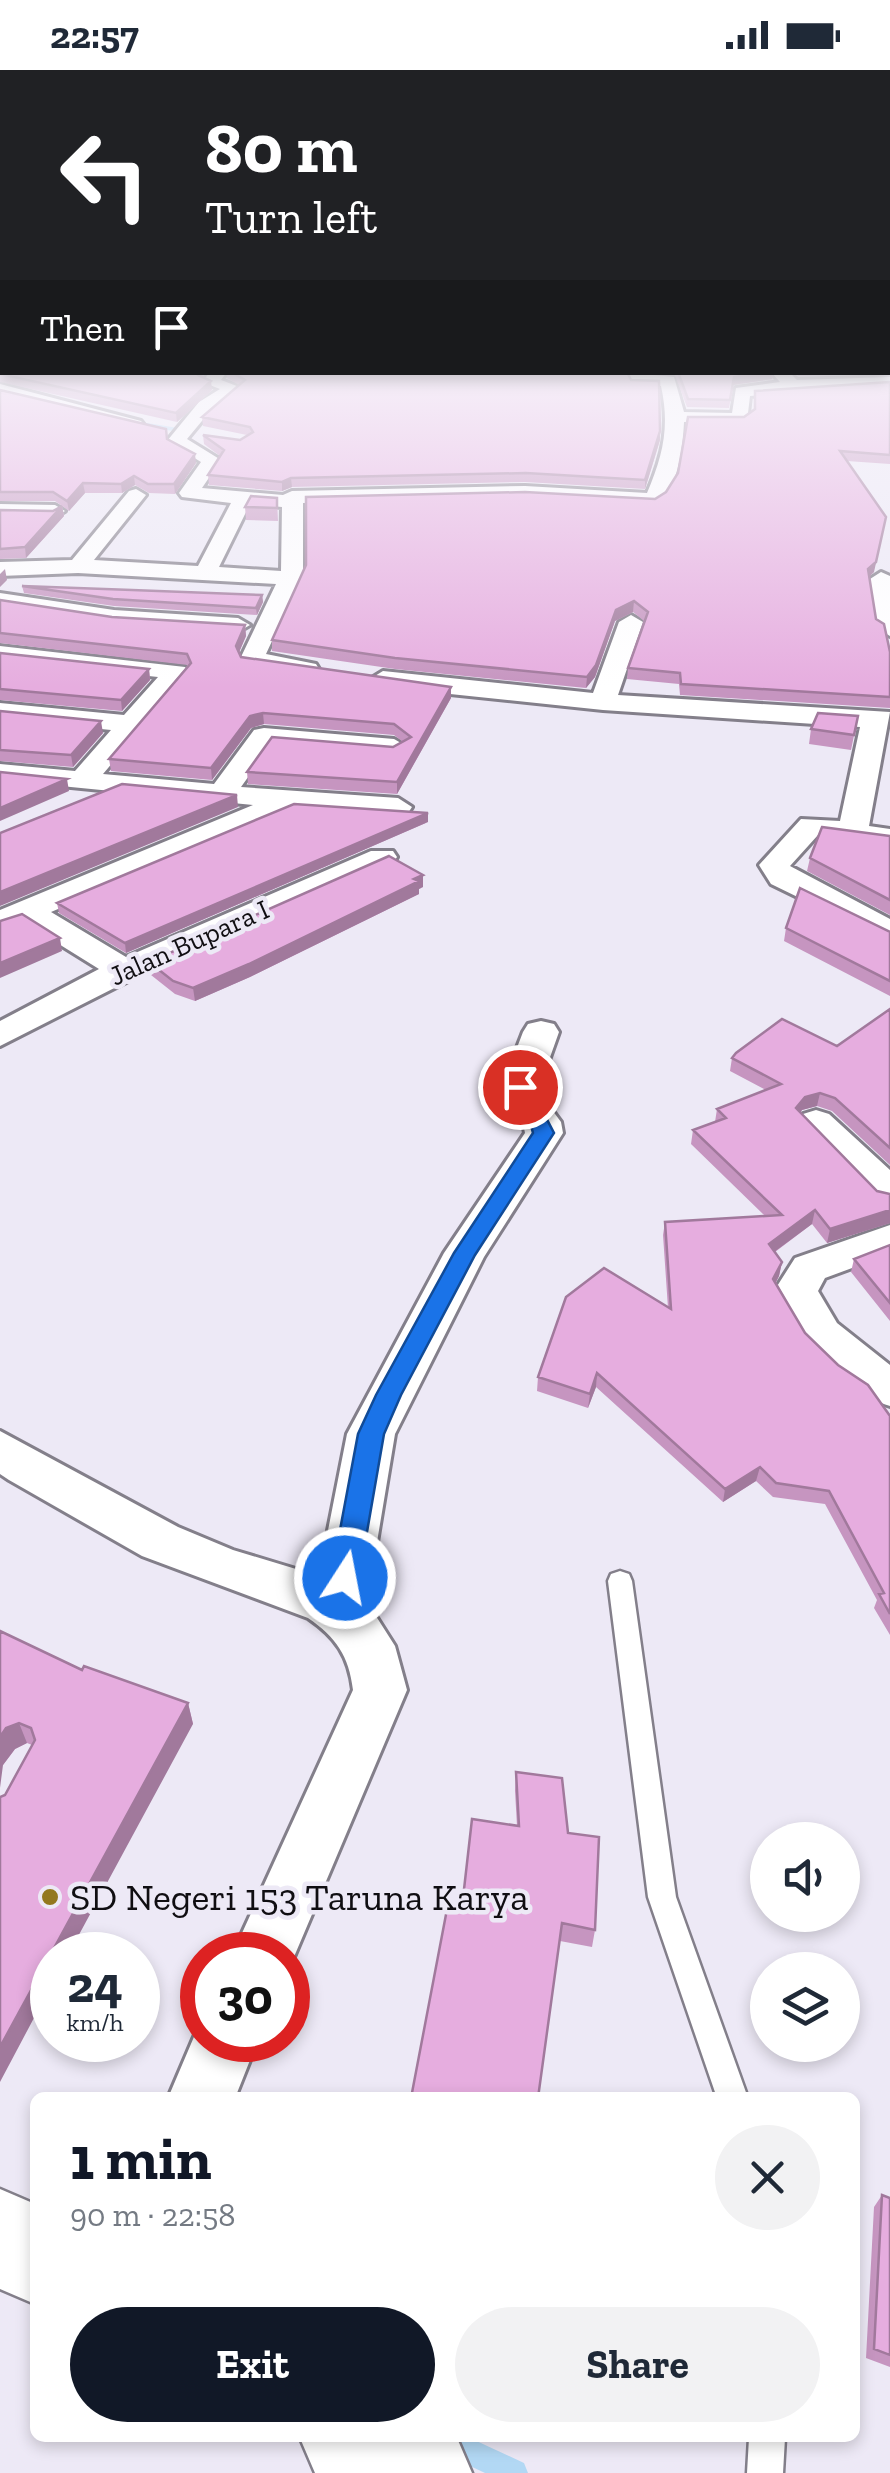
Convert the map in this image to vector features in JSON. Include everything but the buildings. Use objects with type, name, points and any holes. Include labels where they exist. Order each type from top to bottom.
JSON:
[{"type":"street","points":[[210,463],[189,493],[293,502]]},
{"type":"street","points":[[668,463],[654,499],[525,492],[292,497],[290,578],[253,660],[603,702],[883,720],[853,831]]},
{"type":"street","points":[[0,568],[86,558],[136,495]]},
{"type":"street","points":[[205,573],[244,499]]},
{"type":"street","points":[[0,510],[55,512]]},
{"type":"street","points":[[0,551],[290,578]]},
{"type":"street","points":[[882,580],[890,629]]},
{"type":"street","points":[[0,600],[114,617],[268,628]]},
{"type":"street","points":[[603,702],[632,622]]},
{"type":"street","points":[[0,653],[176,672],[78,792]]},
{"type":"street","points":[[0,711],[133,724]]},
{"type":"street","points":[[224,791],[264,736],[394,748]]},
{"type":"street","points":[[0,772],[78,792],[118,784],[398,807]]},
{"type":"street","points":[[14,916],[290,800]]},
{"type":"street","points":[[890,838],[810,826],[774,870],[890,932]]},
{"type":"street","name":"Jalan Bupara I","points":[[0,1035],[124,970],[382,857]]},
{"type":"street","points":[[14,916],[124,970]]},
{"type":"street","points":[[338,1610],[371,1434],[405,1361],[465,1253],[544,1133],[542,1122],[519,1092],[541,1032]]},
{"type":"street","points":[[816,1122],[890,1192]]},
{"type":"street","points":[[890,1239],[810,1268],[796,1291],[798,1304],[816,1328],[890,1389]]},
{"type":"street","points":[[0,1450],[100,1514],[216,1566],[338,1610],[356,1626],[370,1649],[380,1690],[274,1932]]},
{"type":"street","points":[[204,2092],[217,2062]]},
{"type":"street","points":[[0,2235],[30,2255]]},
{"type":"street","points":[[358,2442],[422,2473]]},
{"type":"lane","points":[[620,1581],[662,1897],[731,2092]]},
{"type":"lane","points":[[765,2473],[768,2442]]},
{"type":"waterway","points":[[450,2442],[514,2473]]},
{"type":"place","name":"SD Negeri 153 Taruna Karya","points":[[50,1897]]},
{"type":"route","points":[[345,1578],[371,1434],[388,1395],[465,1253],[544,1133],[542,1122],[521,1097],[520,1087]]}]
